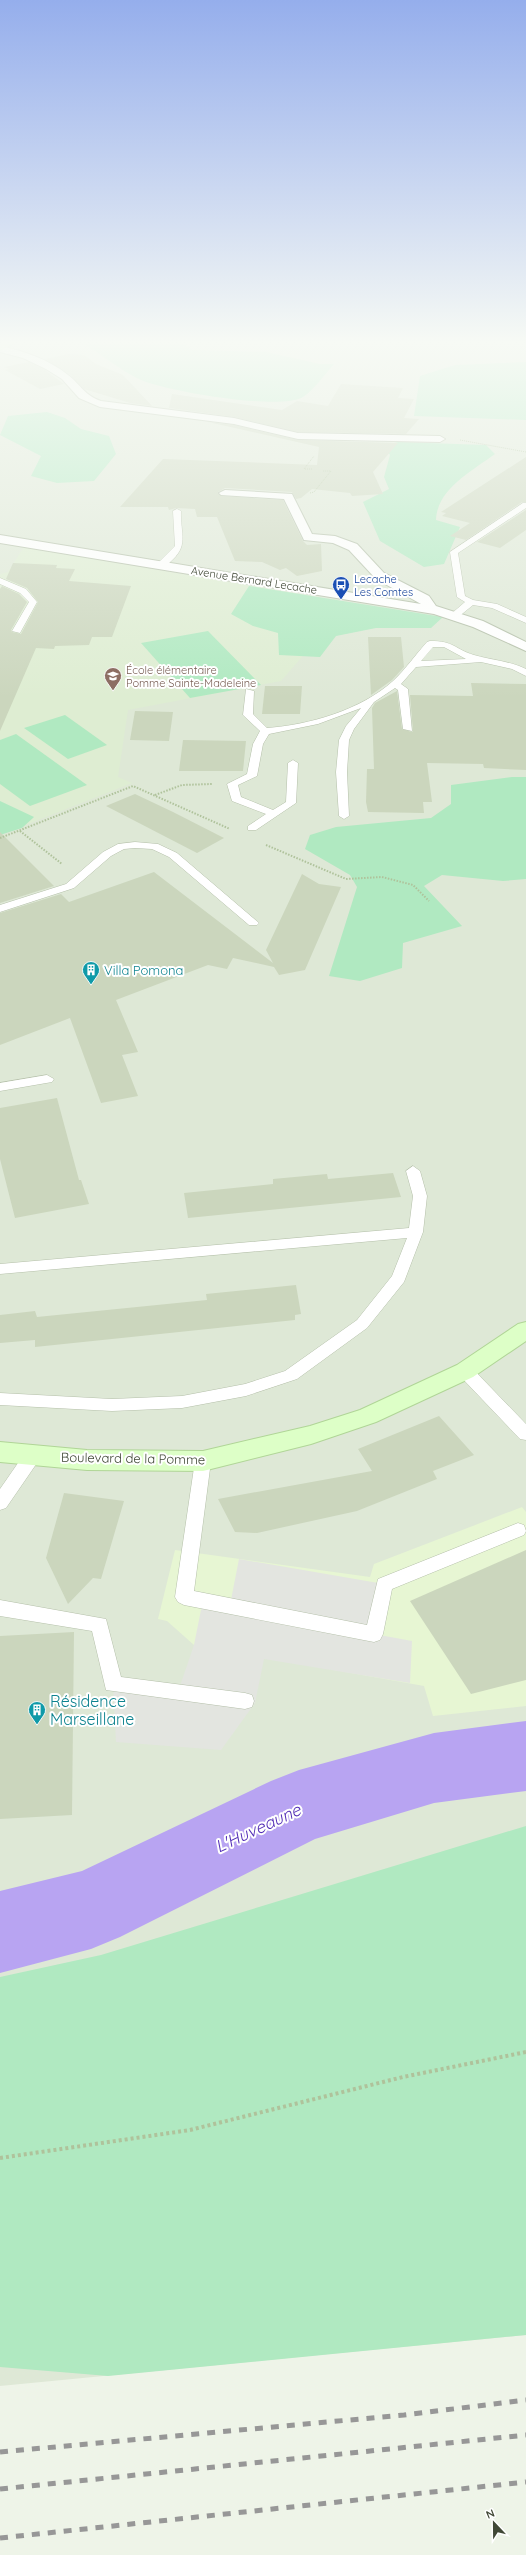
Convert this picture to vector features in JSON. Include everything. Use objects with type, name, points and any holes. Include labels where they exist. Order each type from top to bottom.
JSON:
[{"type":"main road","name":"Boulevard de la Pomme","points":[[0,1452],[87,1460],[203,1461],[311,1435],[354,1421],[465,1371],[526,1330]]},
{"type":"street","points":[[225,493],[288,496],[308,537],[334,540],[353,547],[380,576],[424,599],[436,610]]},
{"type":"street","name":"Avenue Bernard Lecache","points":[[0,539],[436,610],[478,624],[526,646]]},
{"type":"lane","points":[[526,505],[454,552],[461,598],[471,602],[494,606],[526,620]]},
{"type":"lane","points":[[161,565],[178,552],[181,538],[176,521],[177,511]]},
{"type":"lane","points":[[0,581],[24,591],[33,602],[17,631]]},
{"type":"lane","points":[[454,616],[471,602]]},
{"type":"lane","points":[[249,692],[248,715],[265,731],[282,731],[369,702],[395,684],[430,644],[437,642],[446,644],[470,657],[515,667],[526,673]]},
{"type":"lane","points":[[412,664],[492,662]]},
{"type":"lane","points":[[395,684],[403,689],[408,729]]},
{"type":"lane","points":[[344,816],[342,743],[347,730],[366,709],[369,702]]},
{"type":"lane","points":[[265,731],[258,744],[252,776],[232,784],[236,799],[275,814]]},
{"type":"lane","points":[[252,828],[291,803],[293,763]]},
{"type":"lane","points":[[0,909],[70,886],[107,854],[122,846],[154,846],[173,855],[254,924]]},
{"type":"lane","points":[[0,1087],[47,1079]]},
{"type":"lane","points":[[0,1399],[112,1405],[182,1402],[246,1390],[291,1375],[362,1324],[399,1278],[416,1232],[420,1196],[413,1171]]},
{"type":"lane","points":[[0,1269],[416,1232]]},
{"type":"lane","points":[[465,1371],[526,1434]]},
{"type":"lane","points":[[0,1503],[33,1455]]},
{"type":"lane","points":[[203,1461],[184,1597],[374,1634],[384,1584],[518,1530]]},
{"type":"lane","points":[[0,1608],[100,1625],[113,1684],[245,1701]]},
{"type":"path","points":[[288,496],[314,492],[331,471],[323,470]]},
{"type":"path","points":[[155,796],[170,787],[183,784],[232,784]]},
{"type":"path","points":[[0,838],[133,786],[230,829]]},
{"type":"path","points":[[20,831],[66,868],[70,886]]},
{"type":"path","points":[[259,842],[346,880],[382,877],[413,885],[429,901]]},
{"type":"path","points":[[0,2158],[190,2130],[403,2077],[526,2052]]},
{"type":"shaded area","points":[[0,459],[526,459],[526,2335],[0,2386]]},
{"type":"shaded area","points":[[39,459],[112,459],[94,481],[57,483],[31,476]]},
{"type":"shaded area","points":[[389,459],[487,459],[466,474],[442,499],[436,520],[460,527],[444,564],[424,567],[380,541],[363,502],[389,489],[384,477]]},
{"type":"shaded area","name":"École élémentaire Pomme Sainte-Madeleine","points":[[24,547],[350,602],[281,681],[128,710],[118,777],[132,783],[0,835],[0,574],[8,572]]},
{"type":"shaded area","points":[[249,586],[443,617],[431,628],[376,628],[336,636],[320,657],[279,655],[278,633],[253,626],[231,614]]},
{"type":"shaded area","points":[[208,631],[261,685],[190,698],[141,643]]},
{"type":"shaded area","points":[[65,715],[107,745],[68,759],[24,728]]},
{"type":"shaded area","points":[[16,734],[87,785],[30,806],[0,784],[0,740]]},
{"type":"shaded area","points":[[512,777],[526,777],[526,879],[503,881],[442,875],[424,886],[462,926],[403,943],[402,968],[360,981],[329,976],[357,887],[350,875],[305,849],[310,835],[336,827],[431,818],[451,804],[451,785]]},
{"type":"shaded area","points":[[0,801],[34,817],[22,828],[0,835]]},
{"type":"shaded area","points":[[522,1507],[526,1512],[526,1706],[433,1716],[424,1686],[194,1645],[167,1621],[158,1619],[175,1550],[370,1577],[374,1564]]},
{"type":"shaded area","points":[[239,1559],[384,1584],[374,1634],[412,1641],[410,1683],[264,1659],[255,1703],[221,1750],[116,1742],[113,1684],[178,1692],[194,1645],[203,1600],[230,1605]]},
{"type":"shaded area","points":[[526,1826],[526,2335],[108,2376],[0,2367],[0,1977],[101,1955]]},
{"type":"building","points":[[163,459],[317,465],[318,459],[384,459],[373,472],[383,494],[352,496],[350,493],[312,489],[301,498],[296,499],[292,492],[225,488],[218,492],[221,496],[283,500],[303,541],[307,545],[321,544],[322,571],[297,576],[286,568],[280,570],[262,562],[235,561],[217,517],[197,517],[195,509],[176,508],[169,510],[168,507],[120,507]]},
{"type":"building","points":[[523,459],[526,459],[526,502],[522,502],[466,540],[450,536],[470,523],[442,516],[446,513],[441,512]]},
{"type":"building","points":[[526,510],[526,530],[500,548],[477,542]]},
{"type":"building","points":[[13,563],[57,565],[56,568],[75,569],[69,581],[131,586],[112,637],[92,637],[89,645],[55,646],[54,649],[36,648],[0,731],[0,589],[2,586],[19,594],[27,602],[11,630],[12,632],[21,634],[38,602],[27,588],[6,579]]},
{"type":"building","points":[[368,637],[401,637],[404,667],[392,680],[371,695]]},
{"type":"building","points":[[471,683],[526,684],[526,770],[484,768],[483,764],[427,763],[432,802],[423,802],[424,813],[368,812],[366,802],[367,769],[374,769],[372,708],[375,703],[397,691],[402,729],[412,732],[410,695],[473,696]]},
{"type":"building","points":[[265,686],[302,686],[300,714],[262,714]]},
{"type":"building","points":[[135,711],[173,712],[169,741],[130,740]]},
{"type":"building","points":[[183,740],[246,741],[243,771],[179,771]]},
{"type":"building","points":[[135,794],[224,838],[197,853],[106,806]]},
{"type":"building","points":[[0,832],[54,886],[0,903]]},
{"type":"building","points":[[154,872],[273,963],[266,950],[302,874],[319,884],[341,887],[305,970],[279,975],[274,967],[233,958],[227,969],[208,965],[116,1000],[138,1052],[122,1055],[138,1096],[101,1103],[70,1018],[0,1045],[0,913],[61,894],[69,902]]},
{"type":"building","points":[[57,1098],[79,1180],[81,1180],[89,1204],[15,1218],[0,1159],[0,1108]]},
{"type":"building","points":[[393,1173],[401,1197],[188,1218],[184,1193],[273,1184],[273,1179],[327,1174],[328,1179]]},
{"type":"building","points":[[296,1285],[301,1314],[295,1315],[295,1320],[35,1347],[35,1340],[0,1343],[0,1315],[35,1311],[37,1317],[207,1300],[206,1294]]},
{"type":"building","points":[[439,1416],[474,1455],[433,1471],[437,1479],[357,1511],[257,1533],[235,1532],[218,1499],[372,1471],[358,1449]]},
{"type":"building","points":[[64,1493],[124,1501],[101,1579],[93,1578],[68,1604],[46,1558]]},
{"type":"building","points":[[526,1550],[526,1680],[471,1694],[410,1601]]},
{"type":"building","name":"Résidence Marseillane","points":[[74,1632],[72,1815],[0,1819],[0,1636]]},
{"type":"waterway","name":"L'Huveaune","points":[[0,1932],[91,1909],[299,1807],[434,1768],[526,1756]]},
{"type":"railway","points":[[0,2452],[404,2415],[526,2400]]},
{"type":"railway","points":[[0,2489],[526,2435]]},
{"type":"railway","points":[[0,2538],[526,2482]]},
{"type":"place","name":"Lecache Les Comtes","points":[[341,600]]},
{"type":"place","name":"École élémentaire Pomme Sainte-Madeleine","points":[[113,691]]},
{"type":"place","name":"Villa Pomona","points":[[91,985]]},
{"type":"place","name":"Résidence Marseillane","points":[[37,1725]]}]
